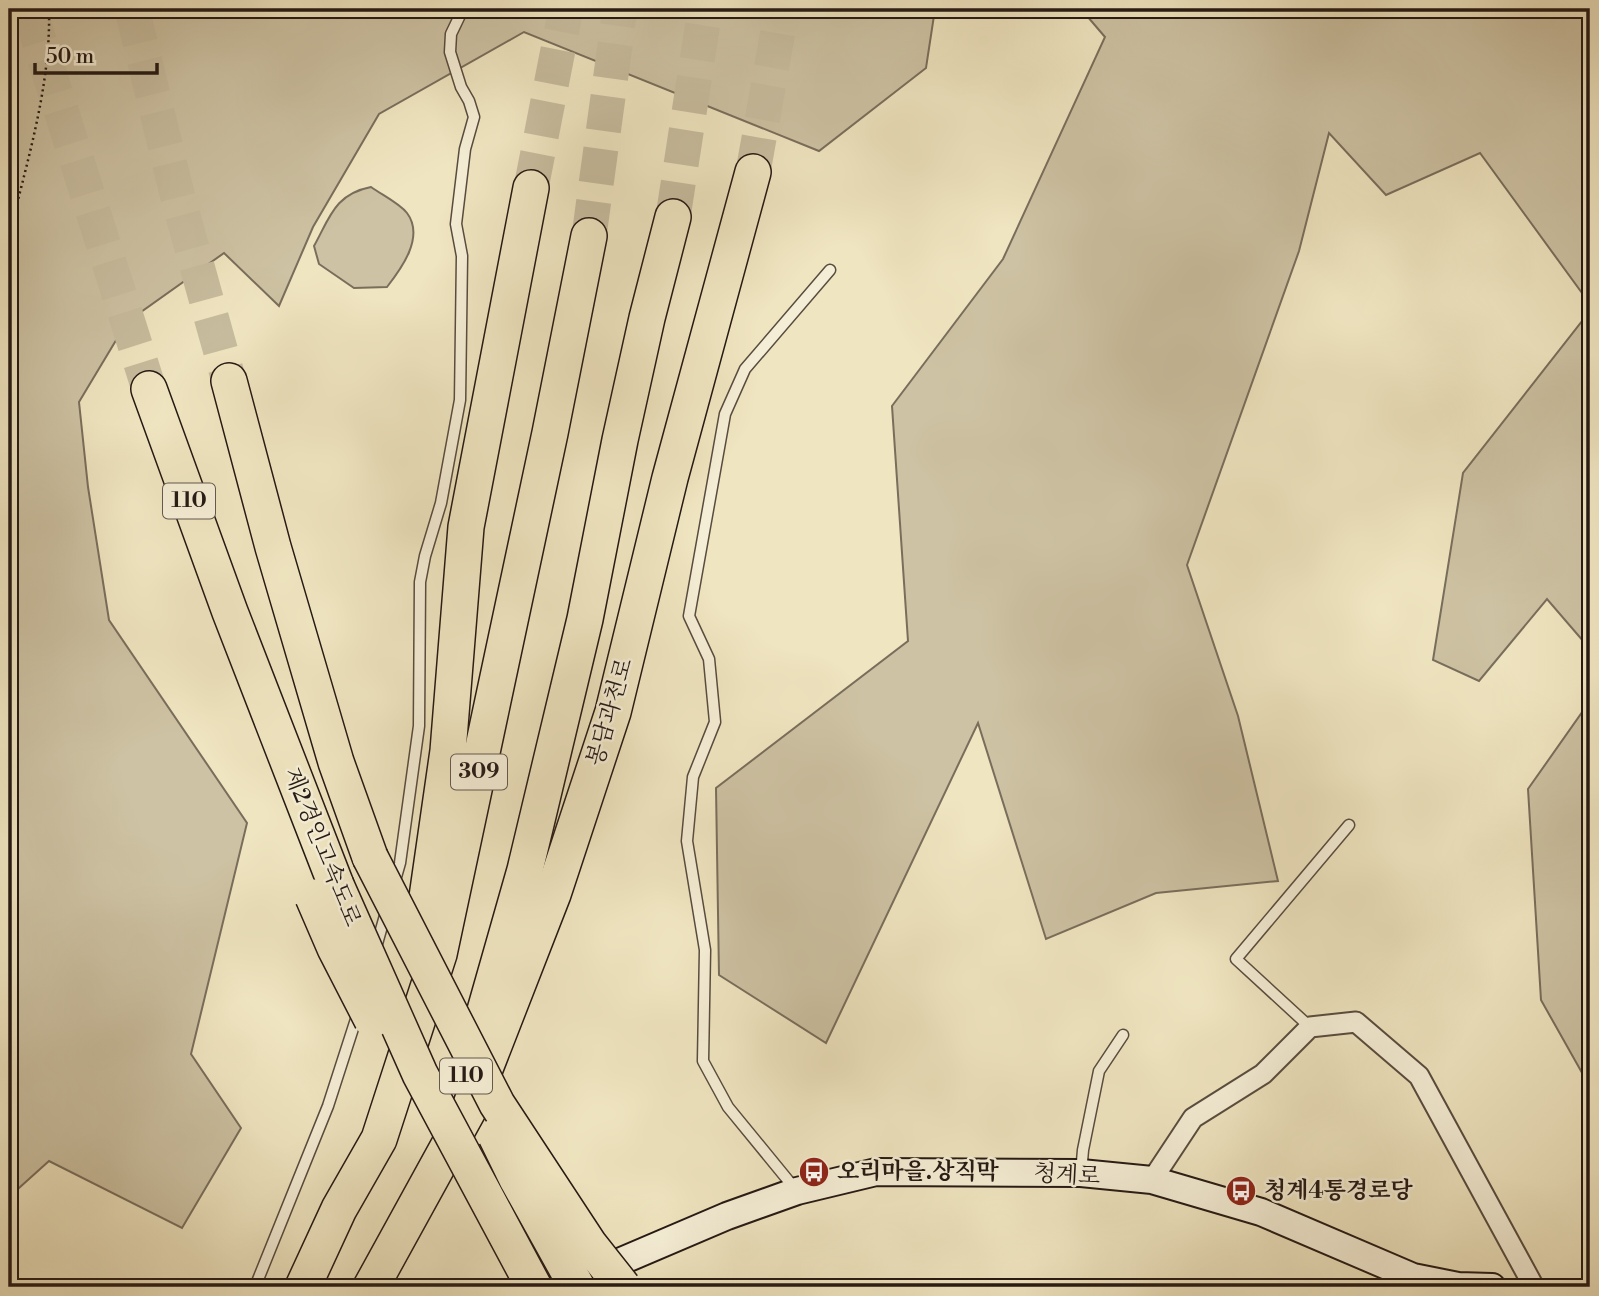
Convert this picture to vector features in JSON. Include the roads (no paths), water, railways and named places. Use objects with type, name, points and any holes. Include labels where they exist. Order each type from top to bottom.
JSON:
[{"type":"highway","name":"봉담과천로","points":[[371,1287],[470,1107],[552,894],[613,712],[670,478],[753,172]]},
{"type":"highway","points":[[338,1209],[426,916],[448,751],[466,527],[531,188]]},
{"type":"highway","name":"봉담과천로","points":[[402,1230],[477,1040],[525,870],[585,619],[620,440],[673,217]]},
{"type":"highway","name":"309","points":[[303,1287],[338,1209],[379,1139],[439,954],[531,526],[589,236]]},
{"type":"highway","name":"제2경인고속도로","points":[[229,381],[273,547],[336,762],[400,936],[517,1180],[577,1287]]},
{"type":"highway","name":"제2경인고속도로","points":[[149,389],[230,612],[324,891],[534,1287]]},
{"type":"highway","points":[[370,857],[497,1104],[589,1244],[623,1287]]},
{"type":"highway","points":[[324,891],[335,948],[509,1287]]},
{"type":"street","points":[[1152,1180],[1193,1118],[1263,1074],[1310,1027],[1356,1022],[1419,1076],[1534,1287]]},
{"type":"street","name":"청계로","points":[[560,1287],[727,1216],[797,1191],[876,1172],[1081,1173],[1152,1180],[1261,1213],[1413,1277],[1458,1286],[1492,1287]]},
{"type":"lane","points":[[255,1287],[328,1106],[351,1037],[400,863],[419,726],[420,582],[441,503],[460,400],[462,256],[456,224],[465,149],[474,117],[461,88],[450,52],[451,34],[463,9]]},
{"type":"lane","points":[[797,1191],[728,1107],[704,1061],[705,950],[687,841],[693,777],[715,722],[709,659],[688,616],[725,414],[745,369],[830,270]]},
{"type":"lane","points":[[1310,1027],[1237,960],[1349,825]]},
{"type":"lane","points":[[1081,1173],[1098,1071],[1122,1035]]},
{"type":"tunnel","points":[[29,9],[149,389]]},
{"type":"tunnel","points":[[132,9],[178,198],[229,381]]},
{"type":"tunnel","points":[[531,188],[566,9]]},
{"type":"tunnel","points":[[589,236],[620,9]]},
{"type":"tunnel","points":[[673,217],[705,9]]},
{"type":"tunnel","points":[[753,172],[782,9]]},
{"type":"place","name":"오리마을.상직막","points":[[814,1172]]},
{"type":"place","name":"청계4통경로당","points":[[1241,1191]]}]
